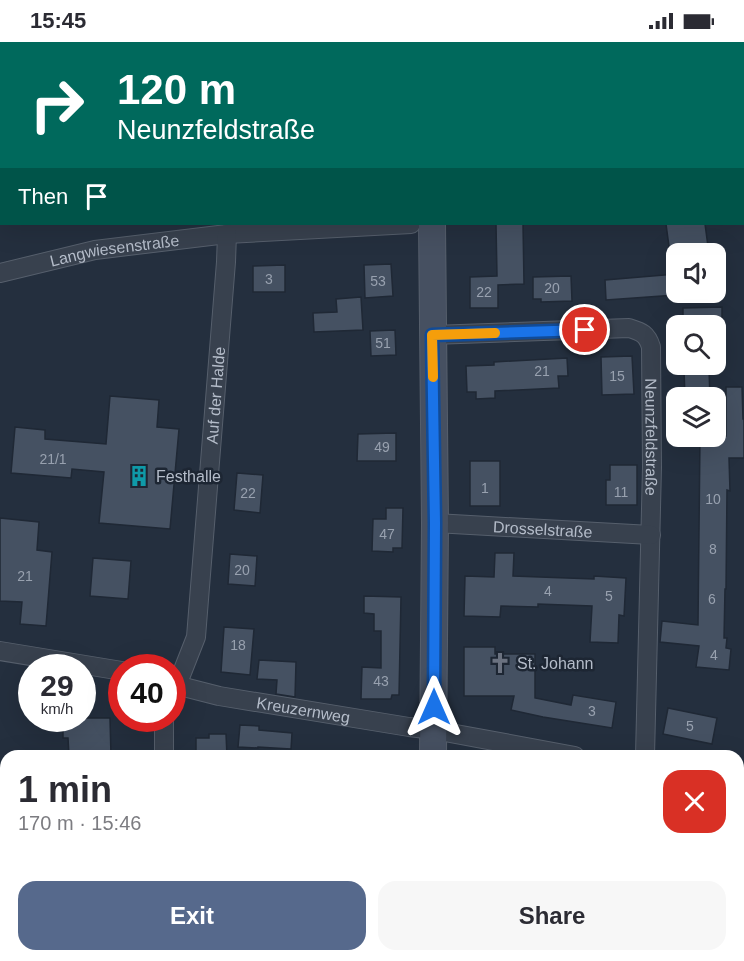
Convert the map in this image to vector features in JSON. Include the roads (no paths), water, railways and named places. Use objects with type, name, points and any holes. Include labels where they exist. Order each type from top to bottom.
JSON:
[{"type":"street","name":"Langwiesenstraße","points":[[0,273],[95,250],[227,234],[393,225]]},
{"type":"street","points":[[432,225],[435,523],[433,750]]},
{"type":"street","name":"Auf der Halde","points":[[186,661],[196,637],[227,234]]},
{"type":"street","name":"Neunzfeldstraße","points":[[432,335],[629,328],[639,331],[648,338],[651,347],[652,456],[645,750]]},
{"type":"street","name":"Drosselstraße","points":[[435,523],[651,535]]},
{"type":"street","points":[[0,651],[108,669]]},
{"type":"street","name":"Kreuzernweg","points":[[186,691],[434,730],[542,750]]},
{"type":"street","points":[[164,732],[164,750]]},
{"type":"place","name":"Festhalle","points":[[139,476]]},
{"type":"place","name":"St. Johann","points":[[500,663]]}]
